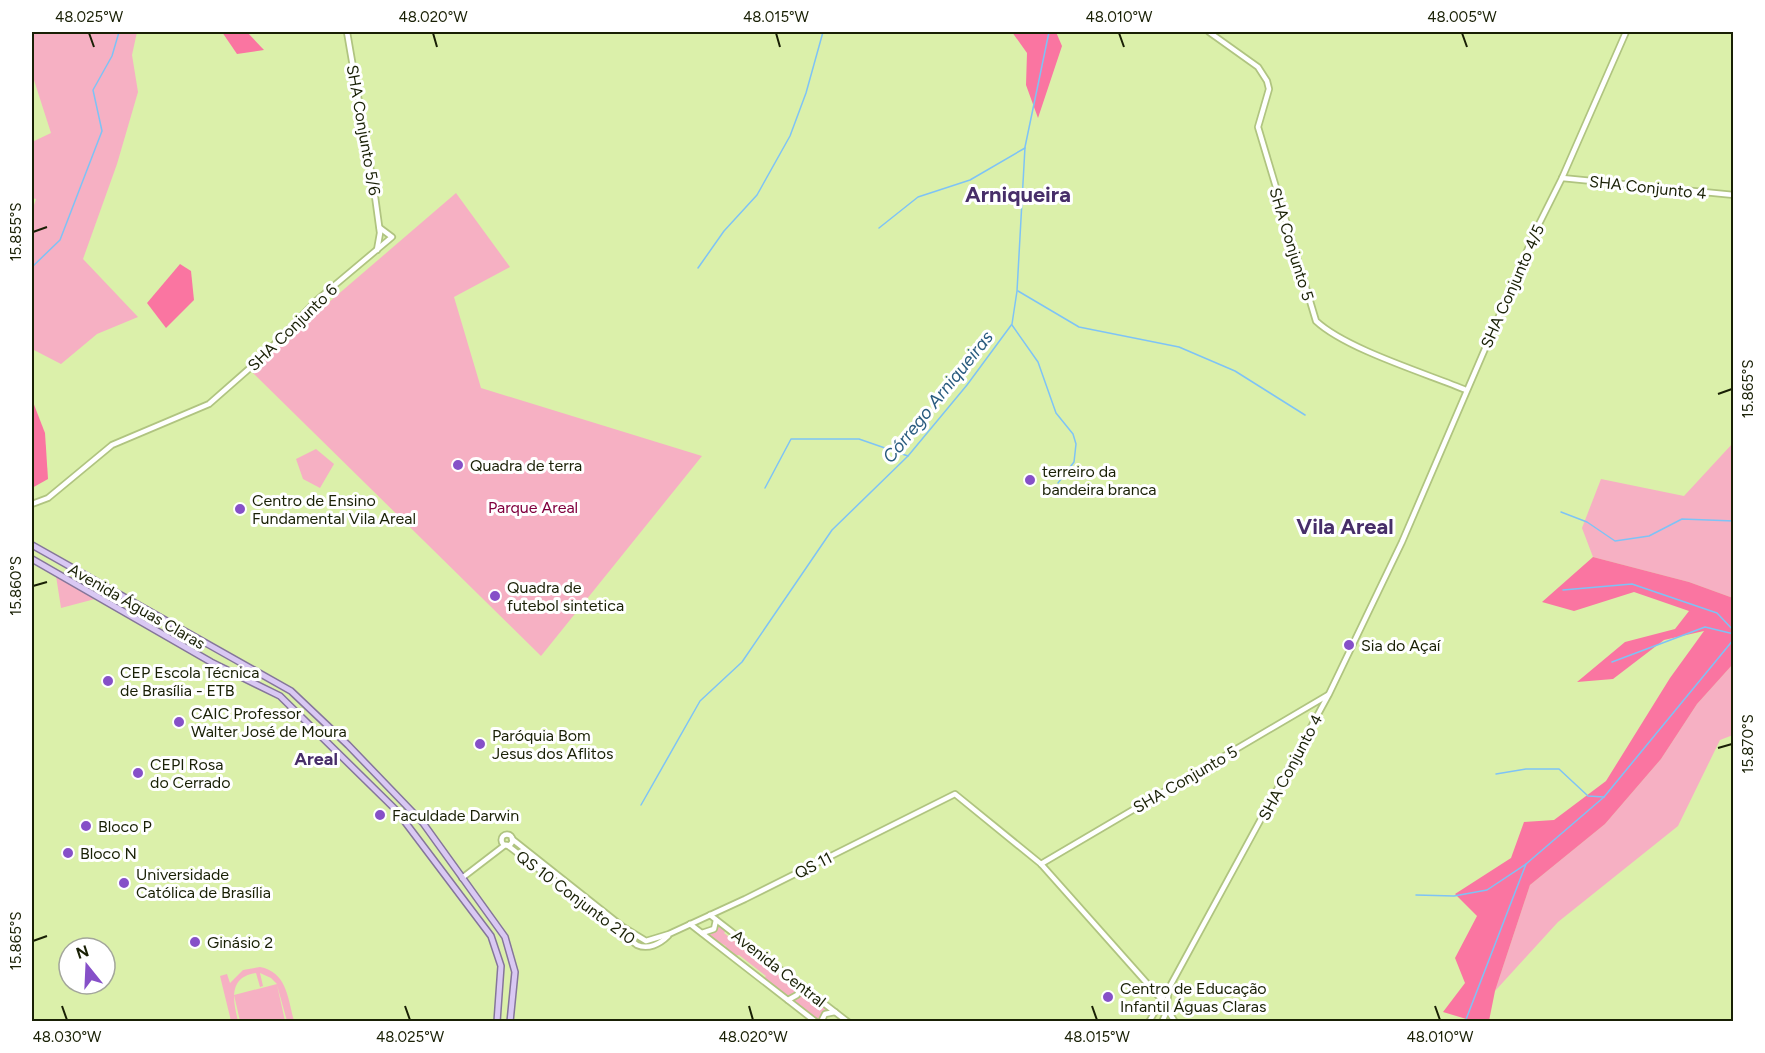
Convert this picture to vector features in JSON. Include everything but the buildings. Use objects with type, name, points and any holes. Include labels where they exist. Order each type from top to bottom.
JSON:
[{"type":"main road","name":"Avenida Águas Claras","points":[[32,545],[291,691],[337,734],[408,806],[433,836],[501,931],[510,949],[515,972],[510,1022]]},
{"type":"main road","name":"Avenida Águas Claras","points":[[32,559],[171,639],[251,683],[280,696],[396,810],[484,925],[495,946],[502,974],[497,1022]]},
{"type":"main road","points":[[152,627],[158,623],[159,617]]},
{"type":"main road","points":[[171,639],[171,633],[177,628]]},
{"type":"main road","points":[[328,743],[335,739],[337,734]]},
{"type":"main road","points":[[337,752],[341,746],[348,745]]},
{"type":"main road","points":[[421,841],[427,841],[433,836]]},
{"type":"main road","points":[[429,851],[439,846]]},
{"type":"street","name":"SHA Conjunto 5/6","points":[[347,32],[380,228],[377,250]]},
{"type":"street","name":"SHA Conjunto 5","points":[[1209,32],[1258,68],[1267,81],[1269,90],[1258,127],[1316,321],[1326,330],[1348,342],[1466,390]]},
{"type":"street","name":"SHA Conjunto 4/5","points":[[1402,542],[1536,230],[1562,178],[1626,32]]},
{"type":"street","name":"SHA Conjunto 4","points":[[1562,178],[1734,195]]},
{"type":"street","name":"SHA Conjunto 6","points":[[32,504],[48,498],[112,445],[209,404],[259,360],[317,300],[392,237],[380,228]]},
{"type":"street","name":"SHA Conjunto 4","points":[[1149,1022],[1321,711],[1402,542]]},
{"type":"street","name":"SHA Conjunto 5","points":[[1041,864],[1329,694]]},
{"type":"street","points":[[1314,702],[1321,711]]},
{"type":"street","name":"QS 11","points":[[646,940],[669,934],[710,915],[956,794],[1041,864]]},
{"type":"street","points":[[462,878],[513,839],[510,835],[505,835],[504,844]]},
{"type":"street","name":"QS 10 Conjunto 210","points":[[513,839],[633,935],[646,940]]},
{"type":"street","name":"QS 10 Conjunto 210","points":[[504,844],[624,935],[644,947]]},
{"type":"street","points":[[1041,864],[1161,999],[1175,1021]]},
{"type":"street","name":"Avenida Central","points":[[710,915],[848,1022]]},
{"type":"street","points":[[702,933],[714,929],[716,920]]},
{"type":"street","name":"Avenida Central","points":[[690,924],[816,1022]]},
{"type":"street","name":"QS 11","points":[[644,947],[659,943],[669,934]]},
{"type":"street","points":[[788,1000],[797,995],[802,986]]},
{"type":"street","name":"SHA Conjunto 4","points":[[1162,1021],[1167,1007],[1169,988]]},
{"type":"street","points":[[1158,1008],[1167,1007]]},
{"type":"street","points":[[821,1022],[825,1014],[835,1012]]},
{"type":"street","points":[[1162,1021],[1169,1018],[1175,1021]]},
{"type":"green space","points":[[32,32],[137,32],[132,55],[138,92],[117,164],[83,259],[138,317],[97,334],[61,364],[32,349],[32,211],[36,199],[32,198],[32,142],[51,133],[32,74]]},
{"type":"green space","name":"Parque Areal","points":[[456,193],[510,267],[454,297],[481,388],[702,456],[541,656],[250,370]]},
{"type":"green space","points":[[1733,443],[1733,598],[1689,582],[1593,557],[1582,528],[1601,479],[1684,496]]},
{"type":"green space","points":[[316,449],[334,464],[320,488],[303,479],[296,459]]},
{"type":"green space","points":[[56,576],[95,599],[61,608]]},
{"type":"green space","points":[[1733,664],[1733,735],[1720,740],[1678,826],[1558,922],[1495,991],[1530,885],[1605,824],[1661,759],[1697,704]]},
{"type":"green space","points":[[719,926],[726,931],[724,933],[768,968],[772,966],[776,969],[773,972],[800,987],[789,997],[763,979],[766,976],[739,955],[735,956],[724,949],[726,946],[706,935]]},
{"type":"green space","points":[[260,967],[269,970],[276,974],[285,988],[294,1021],[287,1021],[277,985],[285,1021],[240,1021],[234,996],[238,1021],[231,1021],[220,976],[227,974],[230,983],[243,970]],"holes":[[[256,973],[260,987],[263,986],[260,973],[277,984],[234,995],[237,985],[247,975]]]},
{"type":"green space","points":[[803,989],[827,1009],[817,1020],[793,1001]]},
{"type":"shaded area","points":[[222,32],[247,32],[264,50],[237,54]]},
{"type":"shaded area","points":[[1012,32],[1056,32],[1062,46],[1038,118],[1026,85],[1027,53]]},
{"type":"shaded area","points":[[180,264],[191,271],[194,300],[166,328],[147,303]]},
{"type":"shaded area","points":[[33,402],[45,433],[48,479],[32,488]]},
{"type":"shaded area","points":[[1593,557],[1689,582],[1733,598],[1733,664],[1697,704],[1661,759],[1605,824],[1530,885],[1495,991],[1489,1021],[1473,1021],[1443,1012],[1465,983],[1455,958],[1477,916],[1455,894],[1511,858],[1524,822],[1554,820],[1606,781],[1670,678],[1704,631],[1664,640],[1613,679],[1577,682],[1625,642],[1675,629],[1689,611],[1634,592],[1574,611],[1542,602]]},
{"type":"waterway","points":[[32,267],[60,240],[102,131],[93,90],[112,56],[119,32]]},
{"type":"waterway","points":[[698,268],[724,231],[757,195],[790,136],[806,93],[823,32]]},
{"type":"waterway","name":"Córrego Arniqueiras","points":[[641,805],[700,701],[742,662],[832,530],[908,456],[967,385],[1012,324],[1017,291],[1025,147],[1049,32]]},
{"type":"waterway","points":[[879,228],[918,197],[970,180],[1025,148]]},
{"type":"waterway","points":[[1018,291],[1079,327],[1179,347],[1235,371],[1305,415]]},
{"type":"waterway","points":[[1012,325],[1038,362],[1056,413],[1073,434],[1076,444],[1074,462],[1058,483]]},
{"type":"waterway","points":[[765,488],[791,439],[859,439],[908,456]]},
{"type":"waterway","points":[[1561,512],[1587,522],[1615,541],[1649,536],[1682,519],[1734,521]]},
{"type":"waterway","points":[[1563,590],[1632,584],[1717,613],[1734,631]]},
{"type":"waterway","points":[[1612,662],[1705,627],[1734,634]]},
{"type":"waterway","points":[[1465,1022],[1526,864],[1604,797],[1734,639]]},
{"type":"waterway","points":[[1496,774],[1526,769],[1559,769],[1588,796],[1604,797]]},
{"type":"waterway","points":[[1416,895],[1454,896],[1487,890],[1526,864]]},
{"type":"place","name":"Quadra de terra","points":[[458,465]]},
{"type":"place","name":"terreiro da bandeira branca","points":[[1030,480]]},
{"type":"place","name":"Centro de Ensino Fundamental Vila Areal","points":[[240,509]]},
{"type":"place","name":"Quadra de futebol sintetica","points":[[495,596]]},
{"type":"place","name":"Sia do Açaí","points":[[1349,645]]},
{"type":"place","name":"CEP Escola Técnica de Brasília - ETB","points":[[108,681]]},
{"type":"place","name":"CAIC Professor Walter José de Moura","points":[[179,722]]},
{"type":"place","name":"Paróquia Bom Jesus dos Aflitos","points":[[480,744]]},
{"type":"place","name":"CEPI Rosa do Cerrado","points":[[138,773]]},
{"type":"place","name":"Faculdade Darwin","points":[[380,815]]},
{"type":"place","name":"Bloco P","points":[[86,826]]},
{"type":"place","name":"Bloco N","points":[[68,853]]},
{"type":"place","name":"Universidade Católica de Brasília","points":[[124,883]]},
{"type":"place","name":"Ginásio 2","points":[[195,942]]},
{"type":"place","name":"Centro de Educação Infantil Águas Claras","points":[[1108,997]]},
{"type":"district","name":"Arniqueira","points":[[1018,194]]},
{"type":"district","name":"Vila Areal","points":[[1345,526]]},
{"type":"district","name":"Areal","points":[[316,759]]}]
